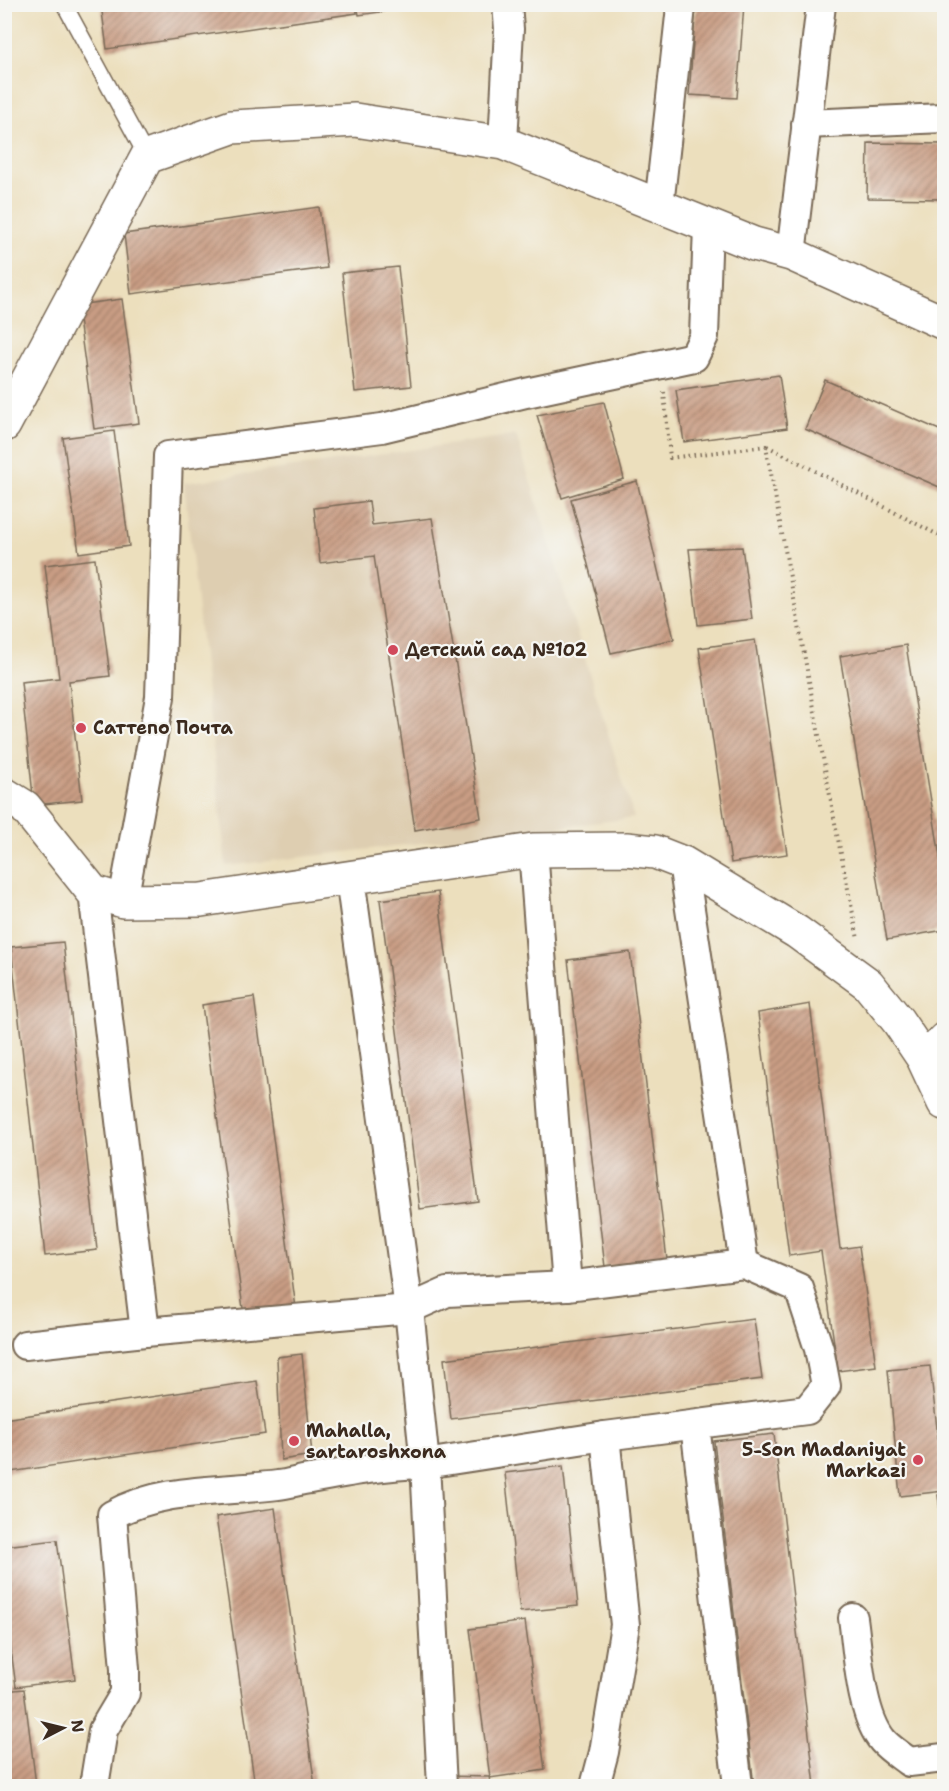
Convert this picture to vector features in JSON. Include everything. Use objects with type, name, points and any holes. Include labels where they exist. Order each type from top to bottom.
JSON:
[{"type":"street","points":[[503,143],[509,30],[507,4]]},
{"type":"street","points":[[790,254],[822,5]]},
{"type":"street","points":[[659,206],[681,7]]},
{"type":"street","points":[[806,124],[945,118]]},
{"type":"street","points":[[4,425],[147,157],[232,128],[355,120],[503,143],[754,244],[790,254],[945,323]]},
{"type":"street","points":[[146,1332],[108,897],[160,697],[168,456],[382,428],[526,393],[694,357],[704,336],[708,226]]},
{"type":"street","points":[[4,794],[26,807],[108,897],[201,900],[533,850],[626,849],[655,852],[683,863],[797,932],[868,984],[898,1021],[934,1048],[945,1104]]},
{"type":"street","points":[[533,850],[567,1286]]},
{"type":"street","points":[[683,863],[744,1264]]},
{"type":"street","points":[[350,878],[409,1309],[424,1464],[442,1786]]},
{"type":"street","points":[[25,1345],[409,1309],[447,1292],[567,1286],[744,1264],[798,1288],[819,1349],[826,1386],[807,1410],[605,1436],[281,1485],[198,1492],[147,1500],[112,1515],[125,1693],[103,1730],[94,1786]]},
{"type":"street","points":[[694,1425],[738,1786]]},
{"type":"street","points":[[595,1786],[604,1752],[625,1625],[605,1436]]},
{"type":"street","points":[[853,1618],[862,1691],[882,1740],[909,1762],[945,1758]]},
{"type":"lane","points":[[64,4],[147,157]]},
{"type":"path","points":[[661,364],[670,458],[766,446],[945,538]]},
{"type":"path","points":[[766,446],[837,834],[868,984]]},
{"type":"shaded area","name":"Детский сад №102","points":[[516,435],[634,818],[226,866],[184,483]]},
{"type":"building","points":[[101,4],[356,4],[357,13],[107,49]]},
{"type":"building","points":[[357,4],[422,4],[422,6],[359,15]]},
{"type":"building","points":[[696,4],[744,4],[737,98],[689,95]]},
{"type":"building","points":[[868,143],[944,144],[944,199],[867,198]]},
{"type":"building","points":[[319,207],[327,268],[131,294],[124,234]]},
{"type":"building","points":[[398,267],[411,386],[355,392],[342,273]]},
{"type":"building","points":[[122,299],[139,423],[94,429],[77,305]]},
{"type":"building","points":[[779,375],[787,428],[684,442],[676,390]]},
{"type":"building","points":[[825,380],[944,432],[944,489],[805,429]]},
{"type":"building","points":[[604,402],[624,479],[562,498],[537,415]]},
{"type":"building","points":[[114,431],[129,546],[79,553],[63,438]]},
{"type":"building","points":[[637,481],[674,639],[611,653],[571,499]]},
{"type":"building","points":[[369,501],[372,525],[432,518],[481,818],[415,830],[374,556],[320,563],[314,508]]},
{"type":"building","points":[[742,547],[752,619],[698,625],[689,549]]},
{"type":"building","points":[[95,559],[110,676],[69,681],[82,800],[34,805],[21,682],[59,678],[45,565]]},
{"type":"building","points":[[755,640],[787,854],[731,863],[699,648]]},
{"type":"building","points":[[906,645],[944,882],[944,930],[887,940],[840,656]]},
{"type":"building","points":[[438,892],[478,1201],[420,1209],[380,900]]},
{"type":"building","points":[[63,942],[97,1250],[45,1256],[11,947]]},
{"type":"building","points":[[630,952],[667,1260],[605,1267],[568,960]]},
{"type":"building","points":[[254,997],[296,1308],[244,1316],[202,1005]]},
{"type":"building","points":[[810,1004],[840,1249],[859,1246],[876,1366],[838,1371],[821,1251],[789,1256],[758,1013]]},
{"type":"building","points":[[754,1319],[762,1379],[451,1419],[444,1359]]},
{"type":"building","points":[[302,1354],[312,1455],[281,1460],[277,1357]]},
{"type":"building","points":[[930,1366],[944,1491],[900,1496],[888,1370]]},
{"type":"building","points":[[257,1381],[265,1434],[4,1473],[4,1419]]},
{"type":"building","points":[[774,1434],[815,1786],[754,1786],[714,1441]]},
{"type":"building","points":[[563,1466],[578,1606],[520,1612],[505,1473]]},
{"type":"building","points":[[938,1495],[944,1495],[944,1534],[943,1534]]},
{"type":"building","points":[[275,1508],[315,1786],[255,1786],[216,1517]]},
{"type":"building","points":[[57,1540],[75,1679],[16,1687],[4,1597],[4,1546]]},
{"type":"building","points":[[525,1621],[545,1770],[490,1778],[470,1629]]},
{"type":"building","points":[[24,1689],[36,1785],[4,1786],[4,1691]]},
{"type":"building","points":[[445,1776],[489,1777],[491,1786],[447,1786]]},
{"type":"building","points":[[944,1783],[944,1786],[919,1786],[919,1785]]},
{"type":"place","name":"Детский сад №102","points":[[393,650]]},
{"type":"place","name":"Саттепо Почта","points":[[81,728]]},
{"type":"place","name":"Mahalla, sartaroshxona","points":[[294,1441]]},
{"type":"place","name":"5-Son Madaniyat Markazi","points":[[918,1460]]}]
